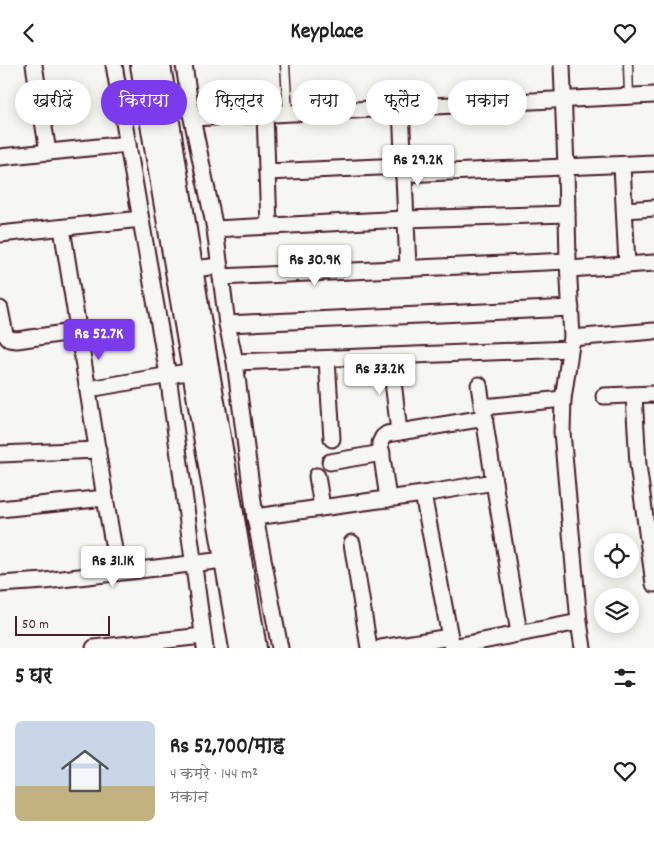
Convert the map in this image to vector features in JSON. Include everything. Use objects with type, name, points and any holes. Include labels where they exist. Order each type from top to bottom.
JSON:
[{"type":"street","points":[[34,65],[48,151]]},
{"type":"street","points":[[94,648],[204,642],[168,375],[114,65]]},
{"type":"street","points":[[141,65],[184,256],[193,371],[204,392],[224,560],[247,641]]},
{"type":"street","points":[[160,65],[184,256],[204,392],[247,641]]},
{"type":"street","points":[[184,65],[192,118],[215,229],[227,323],[235,362],[255,517],[280,648]]},
{"type":"street","points":[[562,65],[571,308],[571,343],[563,399],[562,431],[583,648]]},
{"type":"street","points":[[438,106],[654,95]]},
{"type":"street","points":[[282,114],[366,110]]},
{"type":"street","points":[[192,118],[197,118]]},
{"type":"street","points":[[265,125],[269,226]]},
{"type":"street","points":[[401,125],[408,267]]},
{"type":"street","points":[[0,157],[128,144]]},
{"type":"street","points":[[267,172],[566,167],[654,163]]},
{"type":"street","points":[[622,165],[627,265]]},
{"type":"street","points":[[624,210],[654,208]]},
{"type":"street","points":[[215,229],[405,219],[567,214]]},
{"type":"street","points":[[0,234],[141,219]]},
{"type":"street","points":[[62,228],[118,573]]},
{"type":"street","points":[[184,256],[220,271],[627,265],[654,263]]},
{"type":"street","points":[[227,323],[571,308]]},
{"type":"street","points":[[0,309],[5,334],[9,339],[17,340],[79,331]]},
{"type":"street","points":[[235,362],[390,356],[571,343],[654,331]]},
{"type":"street","points":[[390,356],[399,432]]},
{"type":"street","points":[[327,359],[332,439]]},
{"type":"street","points":[[89,389],[193,371]]},
{"type":"street","points":[[480,385],[519,633]]},
{"type":"street","points":[[604,397],[654,394]]},
{"type":"street","points":[[634,395],[638,465],[654,584]]},
{"type":"street","points":[[388,499],[380,443],[383,437],[484,412],[563,399]]},
{"type":"street","points":[[0,454],[98,450]]},
{"type":"street","points":[[330,462],[382,453]]},
{"type":"street","points":[[317,476],[322,507]]},
{"type":"street","points":[[255,517],[424,494],[494,482]]},
{"type":"street","points":[[424,494],[451,644]]},
{"type":"street","points":[[0,509],[105,498]]},
{"type":"street","points":[[352,543],[369,648]]},
{"type":"street","points":[[0,584],[45,581],[224,560]]},
{"type":"street","points":[[381,648],[451,644],[579,622]]},
{"type":"lane","points":[[286,65],[288,114]]},
{"type":"lane","points":[[628,65],[629,96]]}]
